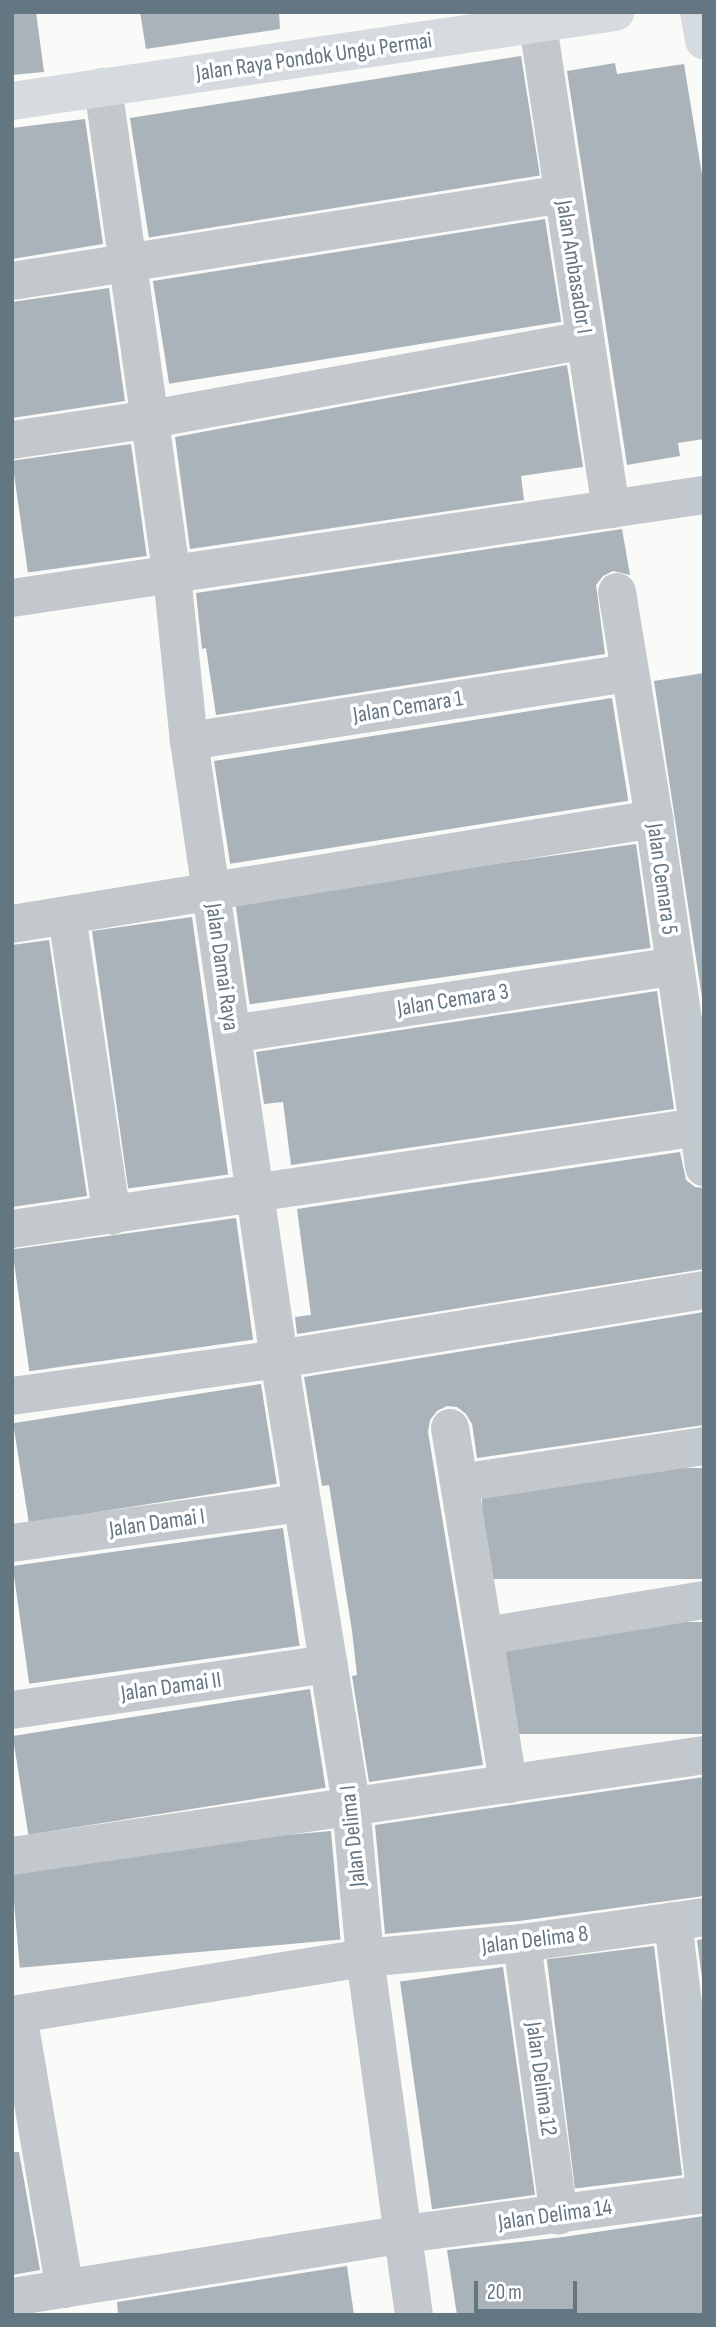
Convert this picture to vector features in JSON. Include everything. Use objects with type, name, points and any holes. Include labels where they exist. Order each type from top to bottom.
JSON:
[{"type":"street","name":"Jalan Raya Pondok Ungu Permai","points":[[12,101],[537,19],[615,12]]},
{"type":"street","points":[[699,12],[704,41]]},
{"type":"street","name":"Jalan Ambasador I","points":[[537,19],[611,509]]},
{"type":"street","name":"Jalan Damai Raya","points":[[103,88],[173,575],[189,741],[279,1359]]},
{"type":"street","points":[[12,281],[563,194]]},
{"type":"street","points":[[12,440],[150,419],[585,340]]},
{"type":"street","points":[[12,598],[704,495]]},
{"type":"street","name":"Jalan Cemara 5","points":[[617,592],[628,673],[654,819],[704,1167]]},
{"type":"street","name":"Jalan Cemara 1","points":[[189,741],[628,673]]},
{"type":"street","points":[[12,924],[654,819]]},
{"type":"street","points":[[67,916],[111,1216]]},
{"type":"street","name":"Jalan Cemara 3","points":[[232,1034],[674,966]]},
{"type":"street","points":[[12,1229],[255,1195],[698,1127]]},
{"type":"street","points":[[12,1396],[279,1359],[704,1290]]},
{"type":"street","name":"Jalan Delima I","points":[[279,1359],[351,1806],[365,1958],[414,2315]]},
{"type":"street","points":[[450,1428],[508,1784]]},
{"type":"street","points":[[460,1483],[704,1446]]},
{"type":"street","name":"Jalan Damai I","points":[[12,1542],[301,1503]]},
{"type":"street","points":[[486,1636],[704,1600]]},
{"type":"street","name":"Jalan Damai II","points":[[12,1710],[329,1664]]},
{"type":"street","points":[[12,1856],[704,1755]]},
{"type":"street","points":[[689,1919],[704,2181]]},
{"type":"street","name":"Jalan Delima 8","points":[[15,2015],[365,1958],[522,1943],[689,1919]]},
{"type":"street","name":"Jalan Delima 12","points":[[522,1943],[559,2216]]},
{"type":"street","points":[[15,2015],[65,2289]]},
{"type":"street","name":"Jalan Delima 14","points":[[12,2297],[405,2234],[559,2216],[704,2194]]},
{"type":"building","points":[[12,12],[36,12],[44,72],[12,75]]},
{"type":"building","points":[[140,12],[279,12],[280,29],[146,49]]},
{"type":"building","points":[[521,56],[540,176],[149,237],[130,118]]},
{"type":"building","points":[[615,63],[617,74],[684,64],[704,187],[704,439],[678,443],[680,456],[627,465],[567,71]]},
{"type":"building","points":[[85,119],[103,244],[12,259],[12,128]]},
{"type":"building","points":[[545,219],[561,322],[169,384],[153,281]]},
{"type":"building","points":[[109,288],[125,401],[12,418],[12,302]]},
{"type":"building","points":[[567,365],[583,467],[521,476],[524,500],[190,549],[175,437]]},
{"type":"building","points":[[131,444],[147,556],[28,573],[12,461]]},
{"type":"building","points":[[622,529],[630,575],[613,571],[603,576],[596,585],[605,654],[216,715],[206,648],[202,649],[196,593]]},
{"type":"building","points":[[704,673],[704,1011],[654,681]]},
{"type":"building","points":[[612,698],[628,801],[230,864],[214,761]]},
{"type":"building","points":[[636,844],[651,948],[250,1004],[235,900]]},
{"type":"building","points":[[192,917],[228,1174],[128,1189],[92,931]]},
{"type":"building","points":[[49,940],[87,1196],[12,1207],[12,945]]},
{"type":"building","points":[[657,991],[674,1109],[291,1165],[283,1102],[264,1104],[256,1052]]},
{"type":"building","points":[[680,1152],[686,1180],[695,1187],[704,1188],[704,1269],[297,1334],[295,1317],[311,1315],[297,1209]]},
{"type":"building","points":[[236,1218],[253,1340],[29,1371],[12,1249]]},
{"type":"building","points":[[704,1312],[704,1425],[477,1458],[472,1424],[466,1414],[457,1407],[447,1406],[437,1411],[430,1420],[428,1432],[483,1765],[369,1782],[352,1676],[357,1675],[352,1631],[329,1485],[322,1486],[304,1377]]},
{"type":"building","points":[[261,1384],[277,1484],[29,1523],[13,1423]]},
{"type":"building","points":[[482,1468],[704,1468],[704,1579],[482,1579]]},
{"type":"building","points":[[283,1528],[300,1646],[29,1684],[13,1566]]},
{"type":"building","points":[[506,1622],[704,1622],[704,1734],[506,1734]]},
{"type":"building","points":[[310,1689],[326,1788],[28,1835],[13,1736]]},
{"type":"building","points":[[704,1777],[704,1896],[519,1921],[385,1934],[375,1825]]},
{"type":"building","points":[[331,1831],[340,1940],[20,1968],[12,1859]]},
{"type":"building","points":[[704,1939],[704,1994],[697,1940]]},
{"type":"building","points":[[654,1946],[682,2175],[575,2188],[547,1959]]},
{"type":"building","points":[[503,1967],[535,2195],[432,2209],[400,1981]]},
{"type":"building","points":[[12,2152],[19,2152],[40,2270],[12,2275]]},
{"type":"building","points":[[704,2216],[704,2315],[457,2315],[447,2250],[563,2237]]},
{"type":"building","points":[[347,2266],[354,2315],[118,2315],[117,2302]]}]
